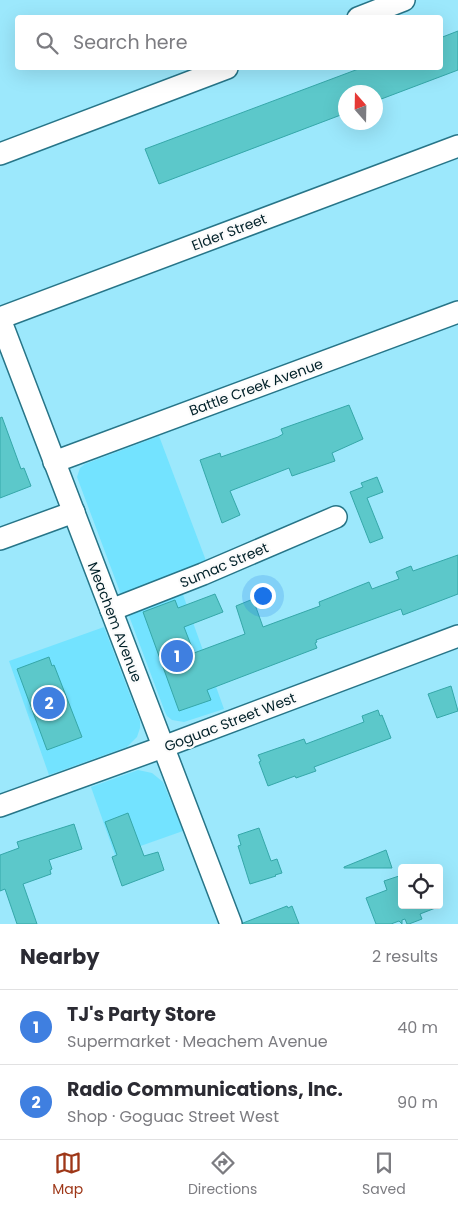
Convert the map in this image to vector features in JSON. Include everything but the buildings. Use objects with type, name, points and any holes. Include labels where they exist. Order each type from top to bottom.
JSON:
[{"type":"street","points":[[366,15],[404,0]]},
{"type":"street","points":[[0,154],[222,70]]},
{"type":"street","name":"Elder Street","points":[[0,318],[458,146]]},
{"type":"street","name":"Battle Creek Avenue","points":[[54,462],[458,312]]},
{"type":"street","name":"Meachem Avenue","points":[[0,318],[231,924]]},
{"type":"street","points":[[0,539],[74,512]]},
{"type":"street","name":"Sumac Street","points":[[111,610],[203,574],[336,517]]},
{"type":"street","name":"Goguac Street West","points":[[0,806],[164,748],[458,636]]},
{"type":"shaded area","points":[[159,436],[208,566],[177,578],[224,709],[184,722],[172,720],[165,712],[77,477],[80,468],[85,464]]},
{"type":"shaded area","points":[[104,627],[140,721],[137,737],[127,747],[49,775],[9,661]]},
{"type":"shaded area","points":[[138,770],[152,773],[163,782],[183,831],[115,855],[91,787]]},
{"type":"place","name":"TJ's Party Store","points":[[177,656]]},
{"type":"place","name":"Radio Communications, Inc.","points":[[49,703]]}]
